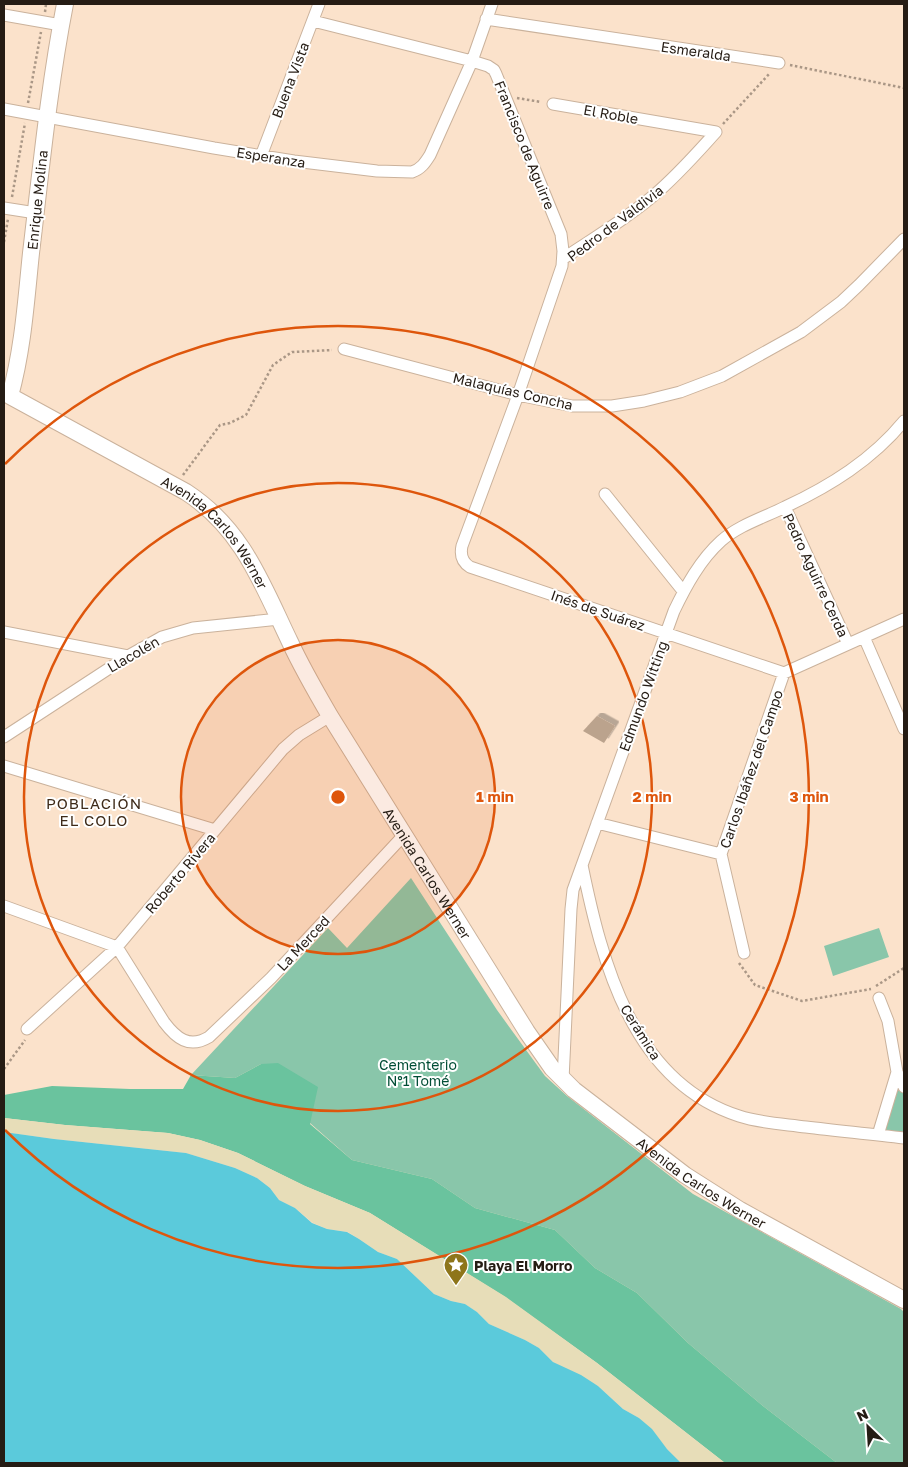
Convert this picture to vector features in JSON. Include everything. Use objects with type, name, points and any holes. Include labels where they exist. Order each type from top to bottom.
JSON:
[{"type":"main road","name":"Enrique Molina","points":[[10,396],[21,347],[47,116],[65,4]]},
{"type":"main road","name":"Avenida Carlos Werner","points":[[10,396],[196,498],[236,538],[250,562],[302,667],[330,716],[527,1032],[563,1080],[585,1100],[702,1187],[740,1210],[904,1300]]},
{"type":"street","name":"Buena Vista","points":[[261,156],[319,4]]},
{"type":"street","points":[[472,61],[492,4]]},
{"type":"street","points":[[4,15],[61,26]]},
{"type":"street","name":"Esmeralda","points":[[486,19],[779,63]]},
{"type":"street","name":"Francisco de Aguirre","points":[[313,21],[472,61],[494,70],[558,224],[564,258]]},
{"type":"street","name":"Esperanza","points":[[4,109],[261,156],[327,166],[405,173],[417,171],[426,162],[472,61]]},
{"type":"street","name":"El Roble","points":[[553,104],[716,132]]},
{"type":"street","name":"Pedro de Valdivia","points":[[462,559],[462,546],[518,394],[564,258],[623,219],[652,197],[679,172],[716,132]]},
{"type":"street","points":[[4,208],[36,213]]},
{"type":"street","name":"Malaquías Concha","points":[[344,349],[572,406],[601,407],[644,401],[701,384],[736,369],[822,318],[859,285],[904,238]]},
{"type":"street","name":"Edmundo Witting","points":[[563,1080],[572,900],[575,882],[683,591],[701,564],[721,541],[739,528],[832,483],[860,464],[889,439],[904,420]]},
{"type":"street","points":[[605,494],[683,591]]},
{"type":"street","name":"Pedro Aguirre Cerda","points":[[785,507],[848,644]]},
{"type":"street","name":"Inés de Suárez","points":[[462,559],[470,567],[784,673]]},
{"type":"street","name":"Llacolén","points":[[4,737],[128,656],[162,637],[183,630],[279,619]]},
{"type":"street","points":[[784,673],[904,619]]},
{"type":"street","points":[[4,632],[128,656]]},
{"type":"street","name":"Pedro Aguirre Cerda","points":[[864,637],[904,729]]},
{"type":"street","name":"Carlos Ibáñez del Campo","points":[[743,950],[721,854],[784,673]]},
{"type":"street","name":"Roberto Rivera","points":[[27,1029],[117,947],[283,749],[299,734],[330,716]]},
{"type":"street","points":[[4,766],[215,830]]},
{"type":"street","points":[[597,823],[721,854]]},
{"type":"street","name":"La Merced","points":[[117,947],[168,1027],[177,1037],[194,1042],[205,1039],[290,958],[404,835]]},
{"type":"street","name":"Cerámica","points":[[582,863],[606,964],[620,1000],[646,1046],[676,1080],[710,1104],[747,1118],[771,1123],[904,1138]]},
{"type":"street","points":[[4,906],[117,947]]},
{"type":"street","points":[[879,998],[892,1035],[897,1072],[904,1087]]},
{"type":"street","points":[[878,1135],[897,1072]]},
{"type":"path","points":[[716,132],[779,63],[904,88]]},
{"type":"path","points":[[505,96],[553,104]]},
{"type":"path","points":[[175,486],[220,425],[230,423],[246,414],[273,365],[292,352],[344,349]]},
{"type":"path","points":[[743,950],[730,951],[755,985],[802,1002],[870,989],[904,968]]},
{"type":"path","points":[[4,1069],[26,1039],[27,1029]]},
{"type":"green space","name":"Cementerio N°1 Tomé","points":[[411,878],[497,1010],[545,1076],[567,1096],[693,1194],[904,1312],[904,1463],[837,1463],[763,1406],[688,1343],[637,1293],[595,1268],[555,1230],[475,1208],[432,1179],[352,1160],[310,1123],[261,1064],[235,1078],[191,1075],[328,928],[347,948]]},
{"type":"green space","points":[[879,928],[889,957],[833,976],[824,946]]},
{"type":"green space","points":[[278,1063],[318,1087],[310,1124],[352,1160],[432,1179],[475,1208],[555,1230],[595,1268],[637,1293],[688,1343],[763,1406],[837,1463],[725,1463],[597,1363],[505,1297],[370,1213],[305,1186],[238,1153],[200,1140],[168,1133],[4,1118],[4,1095],[52,1086],[183,1089],[191,1075],[235,1078],[261,1064]]},
{"type":"green space","points":[[901,1086],[904,1093],[904,1132],[884,1131],[896,1087]]},
{"type":"sand","name":"Playa El Morro","points":[[4,1118],[168,1133],[200,1140],[238,1153],[305,1186],[370,1213],[506,1297],[597,1363],[725,1463],[679,1462],[639,1418],[623,1409],[598,1386],[553,1362],[539,1348],[525,1340],[489,1324],[477,1312],[465,1304],[434,1294],[397,1259],[378,1252],[348,1232],[327,1229],[313,1223],[295,1208],[279,1200],[270,1188],[257,1178],[235,1168],[186,1153],[4,1132]]},
{"type":"water","points":[[4,1132],[186,1153],[235,1168],[257,1178],[270,1188],[279,1200],[295,1208],[312,1223],[327,1229],[347,1232],[378,1252],[397,1259],[434,1294],[465,1304],[477,1312],[489,1324],[525,1340],[539,1348],[553,1362],[581,1375],[598,1386],[623,1409],[639,1418],[652,1429],[667,1449],[681,1463],[4,1463]]},
{"type":"building","points":[[597,716],[615,726],[604,743],[583,731]]},
{"type":"place","name":"Playa El Morro","points":[[456,1286]]},
{"type":"district","name":"POBLACIÓN EL COLO","points":[[94,812]]}]
